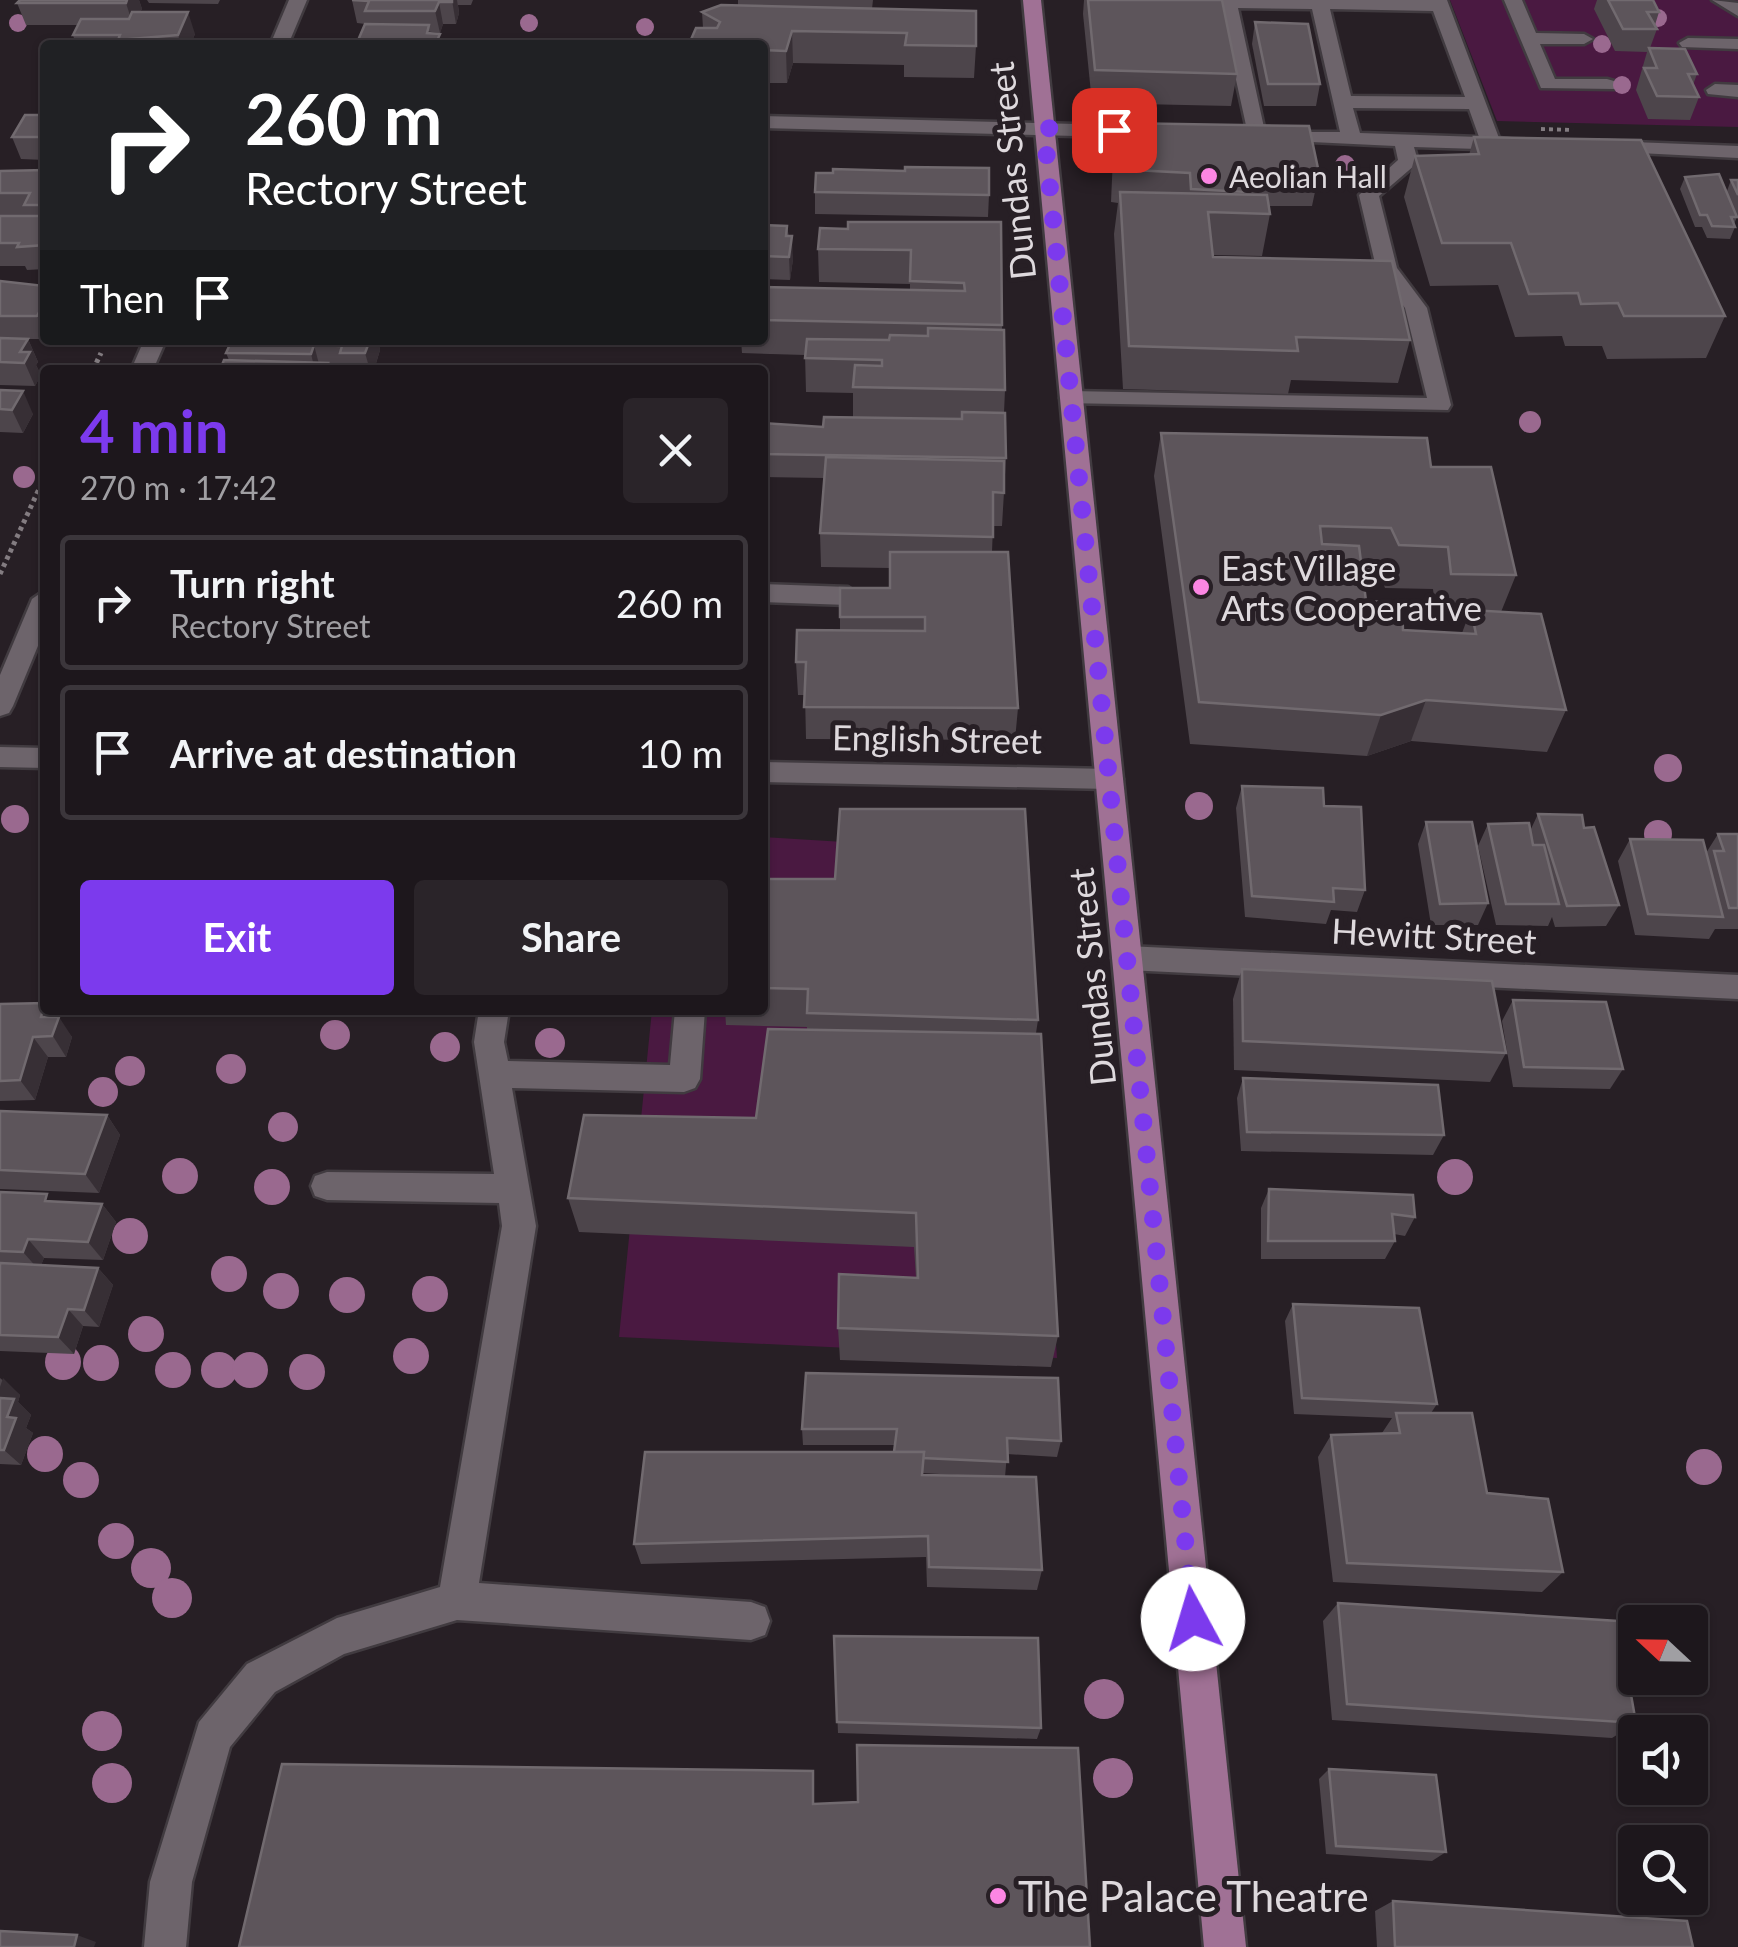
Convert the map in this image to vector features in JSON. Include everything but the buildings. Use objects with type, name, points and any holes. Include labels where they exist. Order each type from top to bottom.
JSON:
[{"type":"main road","name":"Dundas Street","points":[[1032,0],[1225,1947]]},
{"type":"street","points":[[281,40],[298,0]]},
{"type":"street","points":[[1104,0],[1439,3],[1491,144]]},
{"type":"street","points":[[1513,0],[1548,84],[1607,85]]},
{"type":"street","points":[[1721,0],[1738,10]]},
{"type":"street","points":[[1228,3],[1247,135],[1529,145]]},
{"type":"street","points":[[1320,4],[1351,138]]},
{"type":"street","points":[[1528,38],[1584,39]]},
{"type":"street","points":[[1688,43],[1738,44]]},
{"type":"street","points":[[1715,90],[1738,90]]},
{"type":"street","points":[[1342,102],[1476,103]]},
{"type":"street","points":[[768,122],[1167,132]]},
{"type":"street","points":[[1071,398],[1440,405],[1416,308],[1387,270],[1368,195],[1408,161],[1403,140]]},
{"type":"street","points":[[1586,147],[1738,152]]},
{"type":"street","points":[[1348,269],[1387,270]]},
{"type":"street","points":[[768,593],[848,596]]},
{"type":"street","points":[[0,706],[40,611]]},
{"type":"street","points":[[0,757],[40,758]]},
{"type":"street","name":"English Street","points":[[768,772],[1109,778]]},
{"type":"street","name":"Hewitt Street","points":[[1127,958],[1738,987]]},
{"type":"street","points":[[457,1601],[519,1226],[489,1042],[493,1015]]},
{"type":"street","points":[[494,1074],[684,1080],[690,1015]]},
{"type":"street","points":[[326,1186],[512,1189]]},
{"type":"street","points":[[165,1947],[171,1882],[214,1736],[261,1678],[337,1637],[457,1601],[751,1620]]},
{"type":"path","points":[[0,574],[40,487]]},
{"type":"shaded area","points":[[1450,0],[1738,0],[1738,127],[1497,121]]},
{"type":"shaded area","points":[[768,837],[1023,853],[1057,1358],[619,1337],[651,1015],[768,1015]]},
{"type":"place","name":"Aeolian Hall","points":[[1209,176]]},
{"type":"place","name":"East Village Arts Cooperative","points":[[1201,587]]},
{"type":"place","name":"The Palace Theatre","points":[[998,1896]]},
{"type":"route","points":[[1114,130],[1044,128],[1193,1619]]}]
